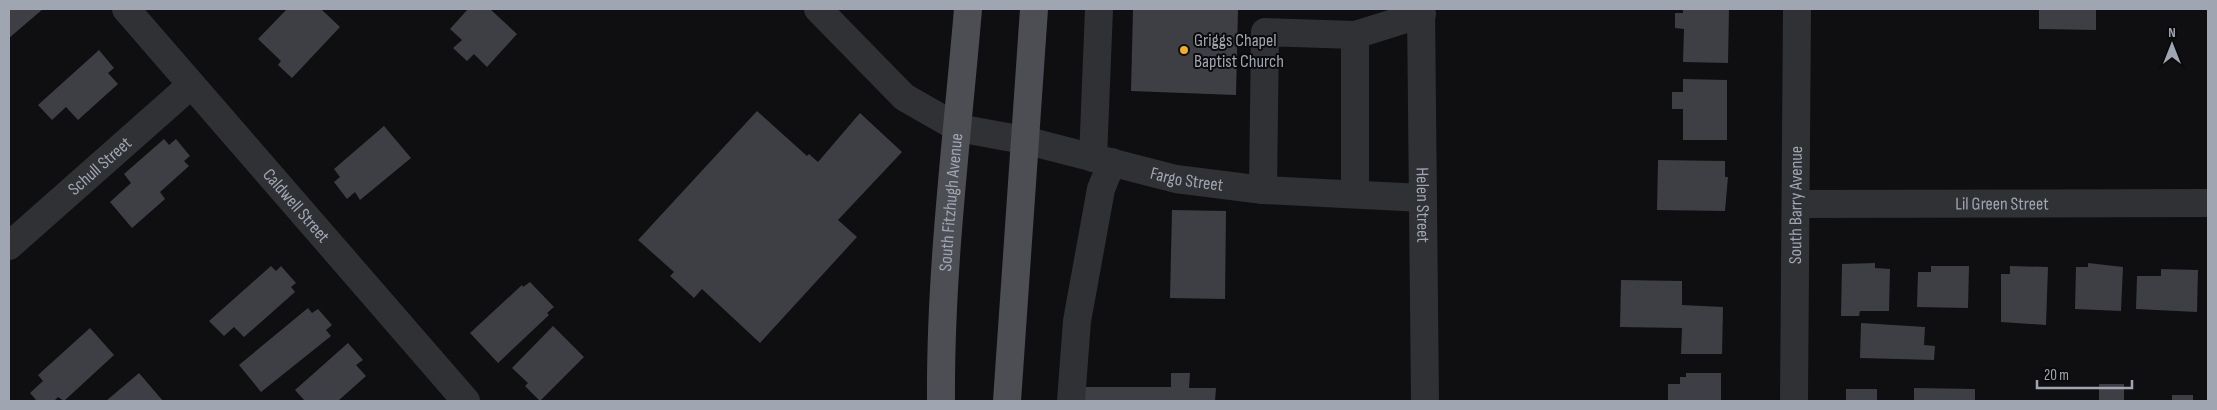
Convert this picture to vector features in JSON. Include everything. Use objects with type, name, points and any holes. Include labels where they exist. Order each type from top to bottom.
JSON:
[{"type":"main road","points":[[958,128],[968,9]]},
{"type":"main road","points":[[1007,401],[1034,9]]},
{"type":"main road","name":"South Fitzhugh Avenue","points":[[941,401],[940,350],[958,128]]},
{"type":"street","name":"Caldwell Street","points":[[126,9],[466,401]]},
{"type":"street","name":"South Fitzhugh Avenue","points":[[818,9],[904,97],[958,128]]},
{"type":"street","points":[[1071,401],[1081,302],[1101,189],[1103,160],[1099,9]]},
{"type":"street","name":"South Barry Avenue","points":[[1794,401],[1797,9]]},
{"type":"street","points":[[1263,190],[1265,32],[1354,35],[1421,11]]},
{"type":"street","name":"Helen Street","points":[[1421,11],[1425,401]]},
{"type":"street","points":[[1354,35],[1354,194]]},
{"type":"street","name":"Schull Street","points":[[9,246],[191,85]]},
{"type":"street","name":"Fargo Street","points":[[958,128],[1024,140],[1176,179],[1263,190],[1422,198]]},
{"type":"street","name":"Lil Green Street","points":[[1796,204],[2208,203]]},
{"type":"building","points":[[9,9],[43,9],[9,38]]},
{"type":"building","points":[[287,9],[321,9],[340,27],[292,78],[278,65],[281,61],[258,39]]},
{"type":"building","points":[[468,9],[490,9],[517,34],[487,67],[474,54],[467,61],[453,48],[462,40],[450,29]]},
{"type":"building","name":"Griggs Chapel Baptist Church","points":[[1133,9],[1238,9],[1236,95],[1131,91]]},
{"type":"building","points":[[1683,9],[1729,9],[1728,63],[1683,62],[1684,29],[1675,28],[1675,13],[1683,13]]},
{"type":"building","points":[[2039,9],[2096,9],[2096,30],[2039,29]]},
{"type":"building","points":[[99,50],[114,68],[108,73],[118,84],[78,120],[66,107],[52,120],[38,105]]},
{"type":"building","points":[[1683,79],[1727,80],[1727,140],[1683,140],[1683,109],[1672,109],[1672,92],[1683,92]]},
{"type":"building","points":[[757,111],[807,156],[809,154],[818,162],[860,113],[902,152],[838,220],[857,237],[760,343],[702,289],[694,298],[670,276],[674,272],[638,240]]},
{"type":"building","points":[[384,126],[411,158],[360,200],[355,192],[347,199],[334,182],[340,177],[334,169]]},
{"type":"building","points":[[164,139],[169,145],[176,139],[190,156],[184,161],[189,166],[160,192],[165,199],[132,228],[110,202],[131,183],[124,174]]},
{"type":"building","points":[[1658,160],[1725,161],[1725,177],[1728,177],[1725,211],[1657,210]]},
{"type":"building","points":[[1172,210],[1226,211],[1225,299],[1170,298]]},
{"type":"building","points":[[1875,263],[1875,268],[1890,269],[1889,311],[1860,311],[1859,316],[1841,316],[1842,264]]},
{"type":"building","points":[[2088,263],[2123,267],[2121,311],[2075,309],[2076,267],[2088,267]]},
{"type":"building","points":[[271,266],[276,271],[281,266],[296,283],[291,287],[295,292],[244,337],[234,327],[224,336],[209,321]]},
{"type":"building","points":[[1931,266],[1969,266],[1968,308],[1917,307],[1918,272],[1931,272]]},
{"type":"building","points":[[2010,266],[2048,267],[2046,325],[2001,322],[2001,274],[2010,274]]},
{"type":"building","points":[[2161,269],[2198,270],[2197,312],[2136,309],[2137,276],[2161,276]]},
{"type":"building","points":[[1621,280],[1682,281],[1682,305],[1723,307],[1722,354],[1681,354],[1682,328],[1620,327]]},
{"type":"building","points":[[530,282],[554,307],[547,313],[549,315],[498,363],[470,333],[522,285],[523,287]]},
{"type":"building","points":[[308,308],[312,313],[318,309],[332,325],[326,330],[331,336],[261,392],[239,365]]},
{"type":"building","points":[[1861,323],[1925,327],[1924,345],[1935,346],[1934,360],[1860,358]]},
{"type":"building","points":[[553,326],[584,357],[540,401],[525,386],[528,383],[512,368]]},
{"type":"building","points":[[90,328],[114,355],[64,401],[58,397],[54,401],[37,401],[30,393],[43,381],[38,375]]},
{"type":"building","points":[[348,343],[363,360],[356,365],[366,376],[338,401],[305,401],[295,390]]},
{"type":"building","points":[[139,373],[163,401],[106,401]]},
{"type":"building","points":[[1171,373],[1190,373],[1189,388],[1216,388],[1215,401],[1083,401],[1083,387],[1171,387]]},
{"type":"building","points":[[1686,373],[1721,373],[1721,401],[1668,401],[1668,384],[1680,384],[1680,377],[1686,377]]},
{"type":"building","points":[[2099,384],[2124,384],[2124,401],[2099,401]]},
{"type":"building","points":[[1914,388],[1975,389],[1975,401],[1914,401]]},
{"type":"building","points":[[1846,389],[1877,389],[1877,401],[1846,401]]},
{"type":"building","points":[[2172,395],[2193,395],[2193,401],[2172,401]]},
{"type":"place","name":"Griggs Chapel Baptist Church","points":[[1184,50]]}]
